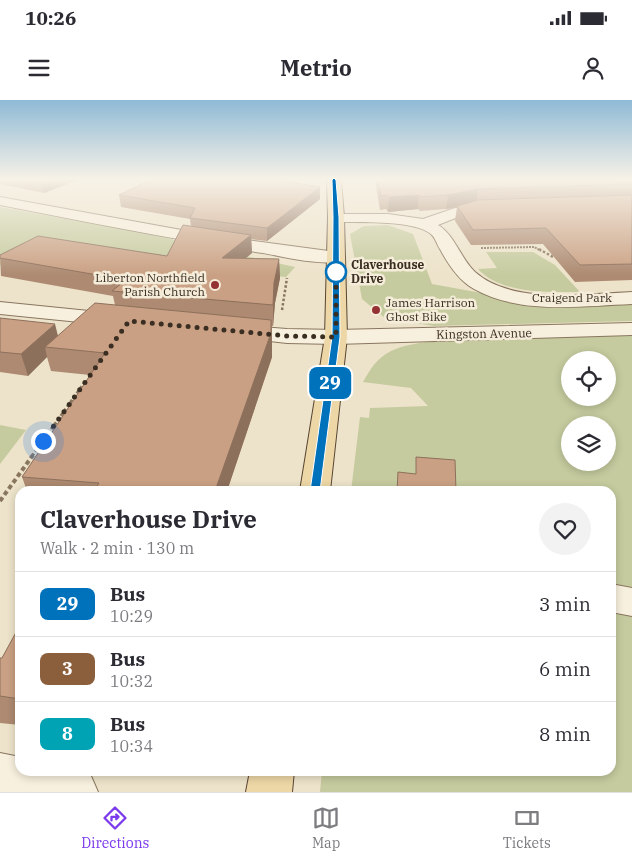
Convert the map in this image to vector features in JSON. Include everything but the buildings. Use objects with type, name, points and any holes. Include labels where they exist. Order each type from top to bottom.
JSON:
[{"type":"main road","points":[[316,486],[336,337],[336,212]]},
{"type":"main road","points":[[269,792],[271,776]]},
{"type":"street","points":[[61,212],[209,240],[336,257]]},
{"type":"street","points":[[422,225],[459,212]]},
{"type":"street","name":"Craigend Park","points":[[336,217],[392,219],[422,225],[437,231],[460,268],[470,278],[488,289],[516,297],[544,300],[632,298]]},
{"type":"street","points":[[0,308],[139,322]]},
{"type":"street","name":"Kingston Avenue","points":[[218,330],[287,336],[336,337],[632,329]]},
{"type":"street","points":[[616,599],[632,602]]},
{"type":"street","points":[[0,776],[75,792]]},
{"type":"path","points":[[528,239],[534,247],[553,257],[563,256]]},
{"type":"path","points":[[448,249],[534,247]]},
{"type":"path","points":[[281,313],[288,278],[283,276]]},
{"type":"path","points":[[0,501],[90,376]]},
{"type":"green space","points":[[0,212],[30,212],[140,232],[295,267],[286,277],[237,272],[0,265]]},
{"type":"green space","points":[[388,225],[413,234],[432,284],[530,302],[632,301],[632,321],[434,326],[385,318],[362,299],[350,234],[364,226]]},
{"type":"green space","points":[[486,252],[533,252],[555,265],[580,292],[526,290],[499,283],[478,269],[497,268]]},
{"type":"green space","points":[[632,335],[632,792],[320,792],[322,776],[616,776],[616,486],[352,486],[360,417],[369,418],[370,408],[428,406],[411,388],[363,382],[369,372],[381,357],[391,351],[413,344],[441,341]]},
{"type":"green space","points":[[0,425],[26,430],[0,464]]},
{"type":"bus line","name":"29","points":[[316,486],[336,337],[336,212]]},
{"type":"place","name":"Claverhouse Drive","points":[[336,272]]},
{"type":"place","name":"Liberton Northfield Parish Church","points":[[215,285]]},
{"type":"place","name":"James Harrison Ghost Bike","points":[[376,310]]},
{"type":"route","points":[[43,441],[129,321],[287,336],[336,337],[336,272]]}]
